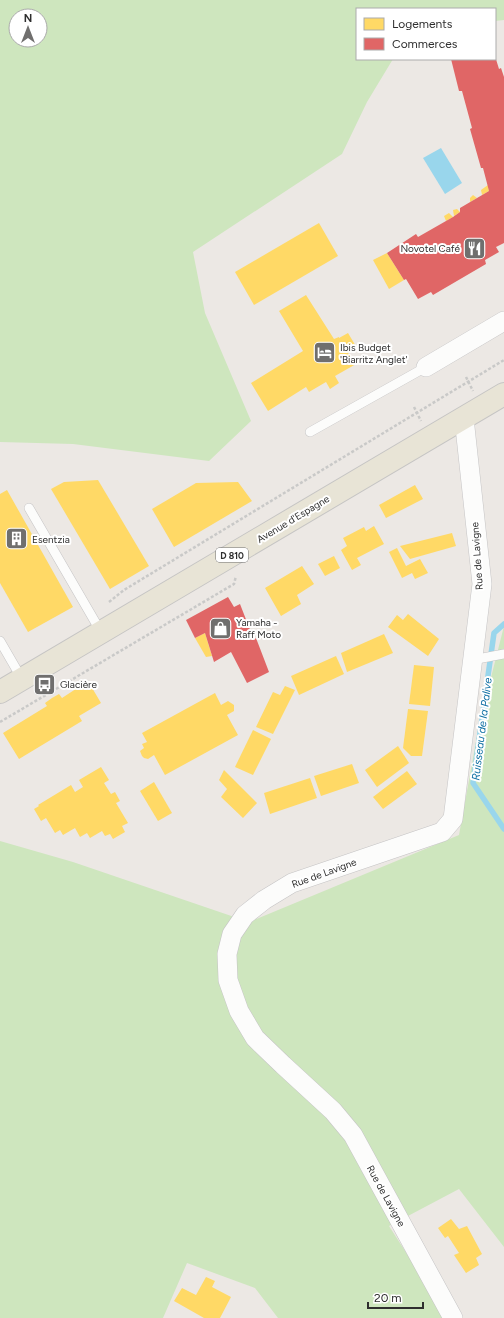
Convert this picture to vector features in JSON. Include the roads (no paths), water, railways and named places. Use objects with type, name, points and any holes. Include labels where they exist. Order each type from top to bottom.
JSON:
[{"type":"main road","name":"Avenue d'Espagne","points":[[0,692],[22,679],[97,624],[464,418],[504,394]]},
{"type":"street","points":[[426,367],[504,320]]},
{"type":"street","name":"Rue de Lavigne","points":[[453,1318],[353,1135],[333,1112],[255,1038],[239,1011],[228,980],[227,954],[232,934],[245,915],[264,900],[292,883],[442,832],[453,819],[475,659],[482,584],[464,418]]},
{"type":"lane","points":[[310,432],[426,367]]},
{"type":"lane","points":[[29,508],[97,624]]},
{"type":"lane","points":[[0,641],[22,679]]},
{"type":"lane","points":[[475,659],[504,654]]},
{"type":"water","points":[[441,148],[462,183],[445,194],[423,158]]},
{"type":"waterway","name":"Ruisseau de la Palive","points":[[504,624],[494,633],[473,783],[504,829]]},
{"type":"place","name":"Novotel Café","points":[[475,248]]},
{"type":"place","name":"Ibis Budget 'Biarritz Anglet'","points":[[324,353]]},
{"type":"place","name":"Esentzia","points":[[17,539]]},
{"type":"place","name":"Yamaha - Raff Moto","points":[[221,628]]},
{"type":"place","name":"Glacière","points":[[45,684]]}]
